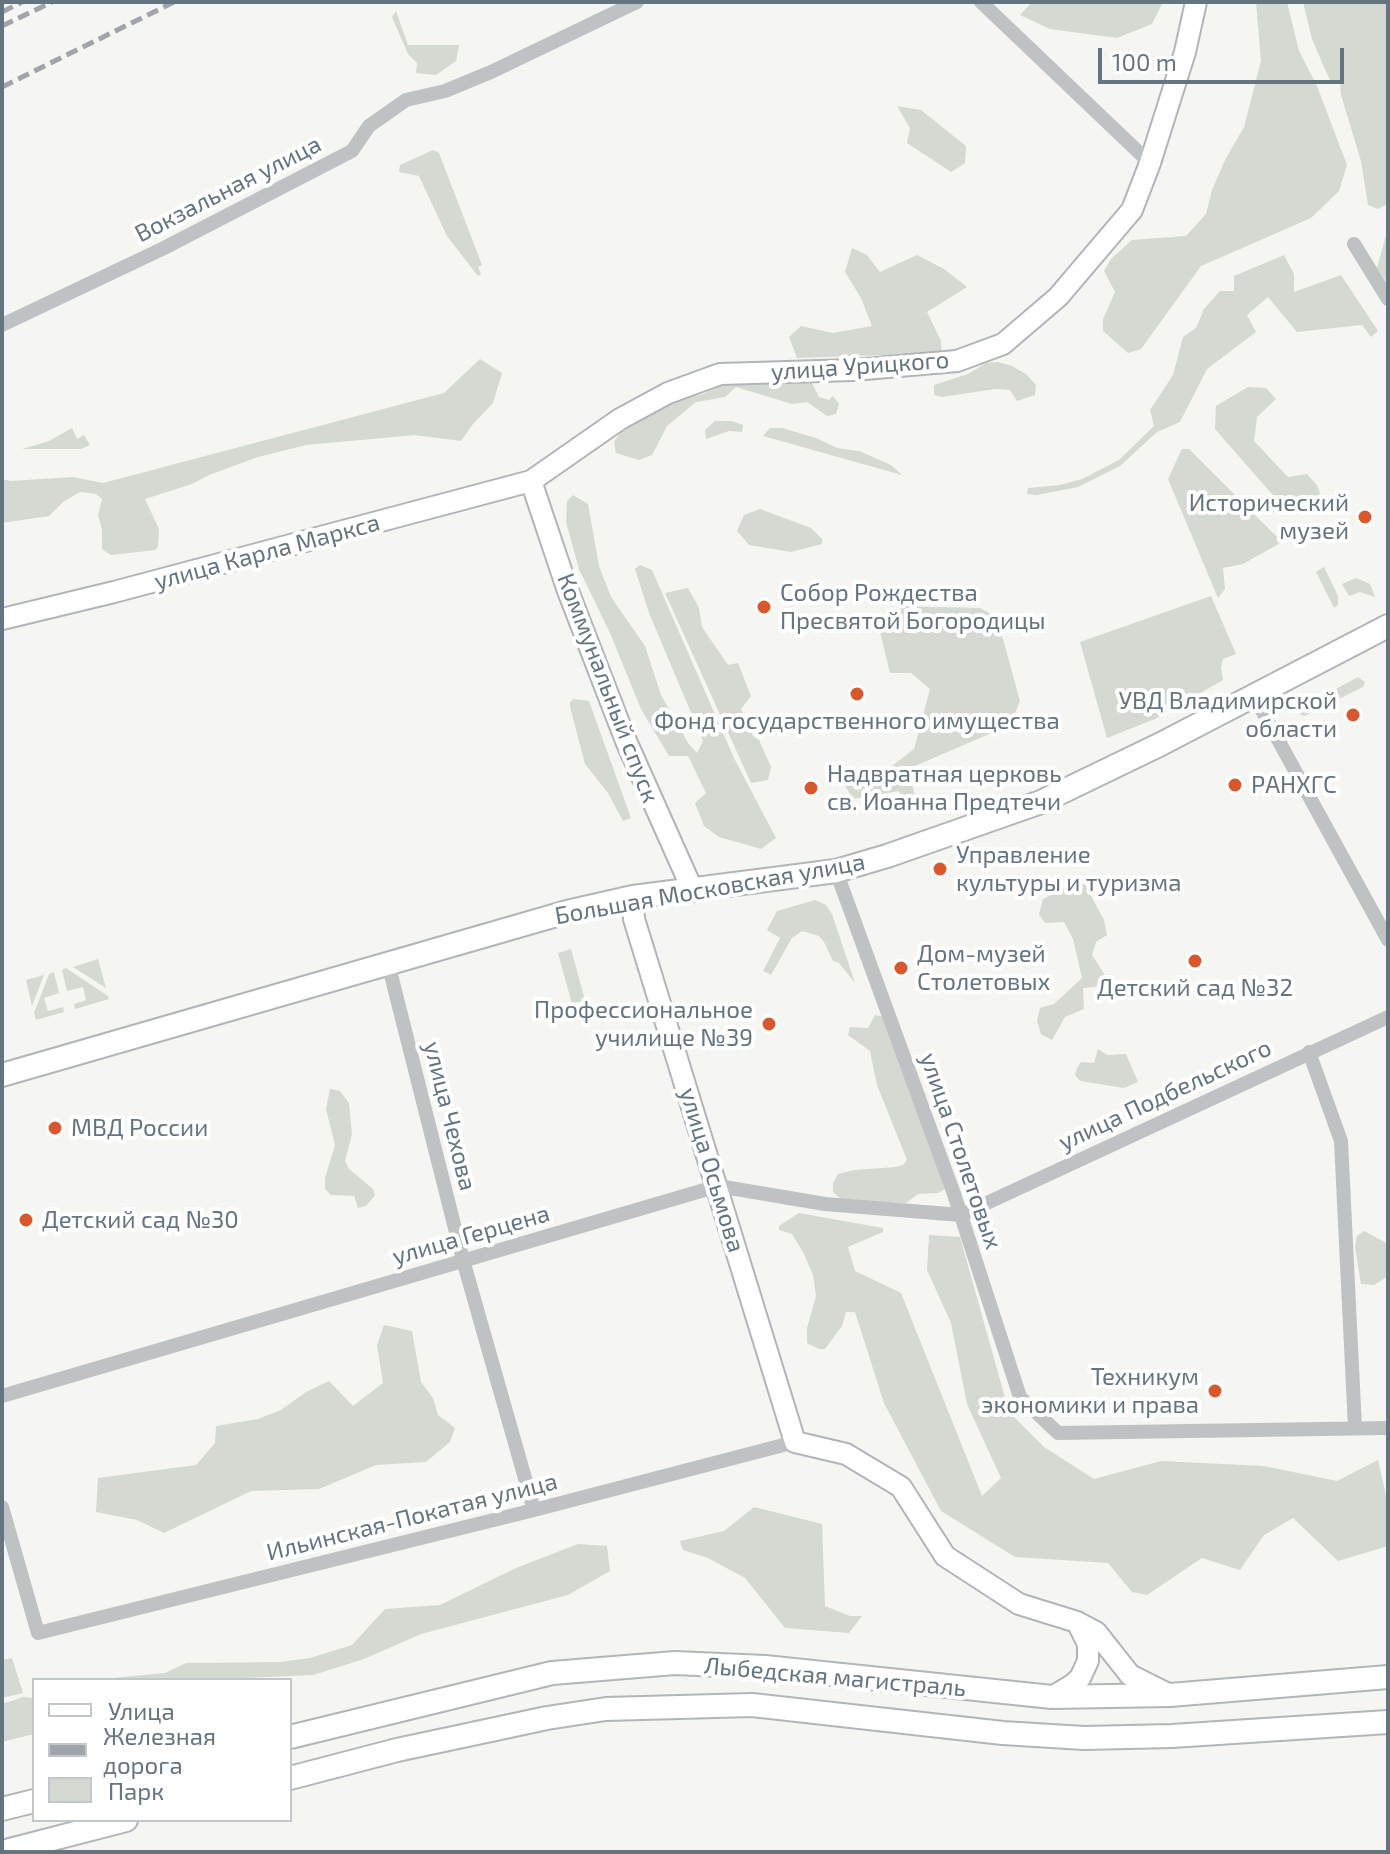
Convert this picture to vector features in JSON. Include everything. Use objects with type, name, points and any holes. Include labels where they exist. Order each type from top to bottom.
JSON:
[{"type":"main road","name":"Большая Московская улица","points":[[2,1075],[567,912],[633,897],[836,871],[990,822],[1041,802],[1388,626]]},
{"type":"main road","name":"Лыбедская магистраль","points":[[292,1737],[552,1673],[675,1663],[765,1667],[1052,1697],[1170,1695],[1388,1677]]},
{"type":"main road","name":"Лыбедская магистраль","points":[[292,1777],[397,1750],[532,1721],[606,1709],[752,1705],[1003,1733],[1084,1738],[1388,1722]]},
{"type":"main road","points":[[2,1809],[32,1802]]},
{"type":"main road","points":[[2,1852],[118,1822]]},
{"type":"street","name":"Вокзальная улица","points":[[2,325],[162,249],[352,151],[369,126],[406,100],[457,87],[637,2]]},
{"type":"street","points":[[981,2],[1150,163]]},
{"type":"street","name":"улица Урицкого","points":[[531,481],[620,419],[668,393],[720,374],[853,370],[957,361],[1003,344],[1058,297],[1132,210],[1185,52],[1196,2]]},
{"type":"street","points":[[1354,244],[1388,299]]},
{"type":"street","name":"улица Карла Маркса","points":[[2,619],[531,481]]},
{"type":"street","name":"Коммунальный спуск","points":[[531,481],[568,591],[626,741],[693,891]]},
{"type":"street","points":[[1254,696],[1388,940]]},
{"type":"street","name":"улица Столетовых","points":[[836,871],[961,1215],[1020,1397],[1058,1433],[1355,1428]]},
{"type":"street","name":"улица Осьмова","points":[[633,897],[634,919],[795,1442]]},
{"type":"street","name":"улица Чехова","points":[[388,963],[463,1260],[534,1510]]},
{"type":"street","name":"улица Подбельского","points":[[961,1215],[1388,1017]]},
{"type":"street","points":[[1309,1052],[1341,1141],[1355,1428],[1388,1428]]},
{"type":"street","name":"улица Герцена","points":[[2,1396],[718,1186],[825,1204],[961,1215]]},
{"type":"street","points":[[795,1442],[846,1454],[901,1487],[945,1556],[1019,1604],[1077,1622],[1096,1632],[1130,1675],[1170,1695]]},
{"type":"street","name":"Ильинская-Покатая улица","points":[[2,1507],[38,1633],[795,1442]]},
{"type":"street","points":[[1052,1697],[1080,1678],[1088,1661],[1088,1644],[1077,1622]]},
{"type":"green space","points":[[1032,2],[1163,2],[1152,24],[1117,38],[1050,29],[1020,15]]},
{"type":"green space","points":[[1256,2],[1287,2],[1299,51],[1317,86],[1347,165],[1339,191],[1311,218],[1201,266],[1141,349],[1128,353],[1103,331],[1103,319],[1115,292],[1104,271],[1111,259],[1132,240],[1186,236],[1206,214],[1225,160],[1244,127],[1261,61]]},
{"type":"green space","points":[[1303,2],[1388,2],[1388,204],[1378,209],[1368,205],[1361,161],[1340,82],[1331,82],[1324,67],[1312,39]]},
{"type":"green space","points":[[396,11],[408,45],[459,45],[456,61],[436,75],[416,73],[417,63],[408,54],[392,17]]},
{"type":"green space","points":[[897,106],[921,110],[966,146],[965,163],[951,172],[907,143],[910,128]]},
{"type":"green space","points":[[433,150],[439,153],[482,265],[478,267],[481,274],[478,276],[447,236],[419,176],[399,172],[400,165]]},
{"type":"green space","points":[[1388,228],[1388,284],[1377,268]]},
{"type":"green space","points":[[852,248],[867,255],[880,272],[917,255],[944,269],[967,287],[927,312],[941,341],[942,353],[797,358],[789,337],[801,326],[833,333],[872,326],[861,298],[845,272]]},
{"type":"green space","points":[[1284,255],[1294,274],[1294,292],[1341,275],[1378,331],[1371,337],[1362,325],[1297,332],[1268,297],[1247,315],[1256,332],[1207,369],[1180,422],[1157,432],[1120,466],[1078,487],[1027,494],[1028,488],[1082,479],[1119,460],[1154,426],[1150,410],[1173,375],[1183,337],[1196,328],[1204,309],[1220,291],[1234,291],[1234,276]]},
{"type":"green space","points":[[480,359],[502,373],[493,403],[461,441],[415,435],[306,445],[258,457],[145,499],[159,529],[155,550],[111,555],[102,549],[98,515],[102,499],[96,494],[80,492],[63,502],[49,516],[2,523],[2,479],[73,477],[103,483],[444,393]]},
{"type":"green space","points":[[998,362],[1026,374],[1036,385],[1035,395],[1017,401],[1010,390],[995,389],[942,397],[934,395],[934,385],[968,374],[986,363]]},
{"type":"green space","points":[[800,380],[812,383],[819,397],[829,400],[833,396],[839,404],[836,414],[827,416],[807,402],[792,404],[736,387],[725,397],[696,402],[667,426],[652,455],[639,460],[616,453],[614,442],[623,428],[669,403],[703,394],[731,381]]},
{"type":"green space","points":[[1248,387],[1266,388],[1276,399],[1257,417],[1254,441],[1288,477],[1307,474],[1320,493],[1314,503],[1278,501],[1215,429],[1216,406]]},
{"type":"green space","points":[[715,421],[732,421],[743,425],[742,432],[729,431],[706,439],[705,430]]},
{"type":"green space","points":[[72,428],[77,439],[84,435],[90,445],[81,449],[22,449],[49,441]]},
{"type":"green space","points":[[770,428],[782,428],[837,448],[859,451],[891,465],[902,475],[763,436]]},
{"type":"green space","points":[[1182,449],[1189,449],[1282,542],[1243,564],[1223,568],[1225,589],[1218,598],[1168,479]]},
{"type":"green space","points":[[573,495],[588,504],[599,566],[611,597],[645,646],[661,695],[697,753],[703,741],[649,613],[635,569],[640,565],[652,570],[734,758],[776,838],[761,849],[719,837],[704,826],[695,803],[706,793],[688,756],[669,756],[641,709],[610,633],[579,569],[566,522],[567,501]]},
{"type":"green space","points":[[760,509],[811,528],[822,539],[822,544],[791,552],[749,545],[737,531],[744,515]]},
{"type":"green space","points":[[1324,567],[1338,596],[1338,605],[1334,608],[1316,572]]},
{"type":"green space","points":[[1356,578],[1370,584],[1375,597],[1360,592],[1349,596],[1342,584]]},
{"type":"green space","points":[[688,588],[699,608],[702,627],[728,665],[738,663],[751,696],[741,709],[771,767],[768,780],[751,783],[665,593]]},
{"type":"green space","points":[[1211,596],[1236,654],[1223,659],[1223,680],[1155,719],[1107,738],[1080,642]]},
{"type":"green space","points":[[898,606],[980,608],[997,617],[1020,701],[1010,725],[908,769],[916,800],[908,808],[899,791],[853,799],[841,779],[892,766],[914,749],[930,689],[911,673],[890,673],[879,628],[895,620]]},
{"type":"green space","points":[[1358,677],[1365,682],[1363,687],[1304,716],[1300,714],[1299,709]]},
{"type":"green space","points":[[574,699],[589,701],[631,818],[623,821],[608,793],[585,764],[570,707]]},
{"type":"green space","points":[[1082,879],[1104,920],[1107,935],[1096,942],[1092,955],[1108,980],[1103,986],[1083,988],[1084,1009],[1065,1017],[1052,1040],[1041,1034],[1037,1021],[1040,1008],[1054,1004],[1082,978],[1073,939],[1064,922],[1045,923],[1039,914],[1043,899]]},
{"type":"green space","points":[[815,900],[826,905],[832,914],[855,983],[839,963],[833,961],[819,936],[802,931],[792,938],[771,975],[763,971],[780,938],[767,930],[777,911]]},
{"type":"green space","points":[[571,949],[585,1000],[572,1004],[558,953]]},
{"type":"green space","points":[[98,959],[106,988],[73,967]]},
{"type":"green space","points":[[66,968],[109,999],[75,1009],[74,1004],[86,1000],[83,987],[67,991],[62,970]]},
{"type":"green space","points":[[54,972],[59,993],[44,998],[48,1011],[63,1007],[64,1012],[36,1020],[34,1013],[49,974]]},
{"type":"green space","points":[[44,975],[32,1006],[26,980]]},
{"type":"green space","points":[[875,1015],[885,1017],[945,1189],[938,1193],[918,1194],[906,1203],[843,1201],[833,1192],[833,1183],[838,1174],[896,1167],[907,1160],[877,1085],[870,1051],[848,1035],[850,1027],[868,1028]]},
{"type":"green space","points":[[1098,1049],[1107,1055],[1126,1054],[1138,1082],[1124,1088],[1080,1081],[1075,1075],[1077,1068],[1081,1062],[1094,1063]]},
{"type":"green space","points":[[330,1089],[340,1091],[349,1103],[352,1134],[345,1161],[349,1169],[373,1189],[375,1195],[366,1206],[358,1208],[354,1196],[331,1195],[325,1189],[325,1178],[335,1145],[326,1109]]},
{"type":"green space","points":[[799,1213],[883,1228],[883,1232],[848,1247],[855,1271],[901,1293],[982,1496],[1001,1478],[967,1404],[951,1323],[927,1270],[929,1235],[960,1237],[1009,1412],[1044,1447],[1094,1479],[1161,1461],[1264,1466],[1337,1481],[1378,1460],[1388,1504],[1388,1546],[1338,1561],[1293,1518],[1264,1535],[1240,1570],[1202,1558],[1147,1595],[1132,1592],[1108,1563],[1015,1557],[941,1511],[884,1403],[855,1312],[846,1312],[842,1326],[825,1349],[807,1343],[807,1328],[816,1296],[813,1275],[792,1234],[779,1230],[779,1226]]},
{"type":"green space","points":[[1364,1231],[1388,1244],[1388,1276],[1374,1285],[1361,1284],[1355,1247],[1357,1236]]},
{"type":"green space","points":[[384,1325],[412,1331],[421,1382],[433,1398],[438,1415],[455,1428],[450,1442],[426,1462],[376,1465],[319,1489],[251,1491],[164,1533],[137,1520],[96,1512],[98,1478],[196,1465],[215,1443],[216,1426],[258,1419],[281,1410],[306,1392],[329,1381],[353,1406],[383,1383],[377,1345]]},
{"type":"green space","points":[[754,1507],[822,1524],[825,1606],[850,1616],[862,1616],[849,1633],[785,1628],[745,1578],[708,1558],[683,1550],[680,1541],[724,1531]]},
{"type":"green space","points":[[578,1544],[607,1546],[610,1571],[568,1595],[421,1634],[364,1659],[313,1675],[113,1678],[165,1673],[186,1663],[281,1662],[310,1658],[352,1645],[385,1609],[440,1605],[516,1568]]},
{"type":"green space","points":[[12,1658],[23,1693],[2,1698],[2,1660]]},
{"type":"green space","points":[[23,1697],[32,1698],[32,1734],[2,1742],[2,1704]]},
{"type":"railway","points":[[2,12],[22,2]]},
{"type":"railway","points":[[2,26],[52,2]]},
{"type":"railway","points":[[2,87],[174,2]]},
{"type":"place","name":"Исторический музей","points":[[1365,517]]},
{"type":"place","name":"Собор Рождества Пресвятой Богородицы","points":[[764,607]]},
{"type":"place","name":"Фонд государственного имущества","points":[[857,694]]},
{"type":"place","name":"УВД Владимирской области","points":[[1353,715]]},
{"type":"place","name":"РАНХГС","points":[[1235,785]]},
{"type":"place","name":"Надвратная церковь св. Иоанна Предтечи","points":[[811,788]]},
{"type":"place","name":"Управление культуры и туризма","points":[[940,869]]},
{"type":"place","name":"Детский сад №32","points":[[1195,961]]},
{"type":"place","name":"Дом-музей Столетовых","points":[[901,968]]},
{"type":"place","name":"Профессиональное училище №39","points":[[769,1024]]},
{"type":"place","name":"МВД России","points":[[55,1128]]},
{"type":"place","name":"Детский сад №30","points":[[26,1220]]},
{"type":"place","name":"Техникум экономики и права","points":[[1215,1391]]}]
